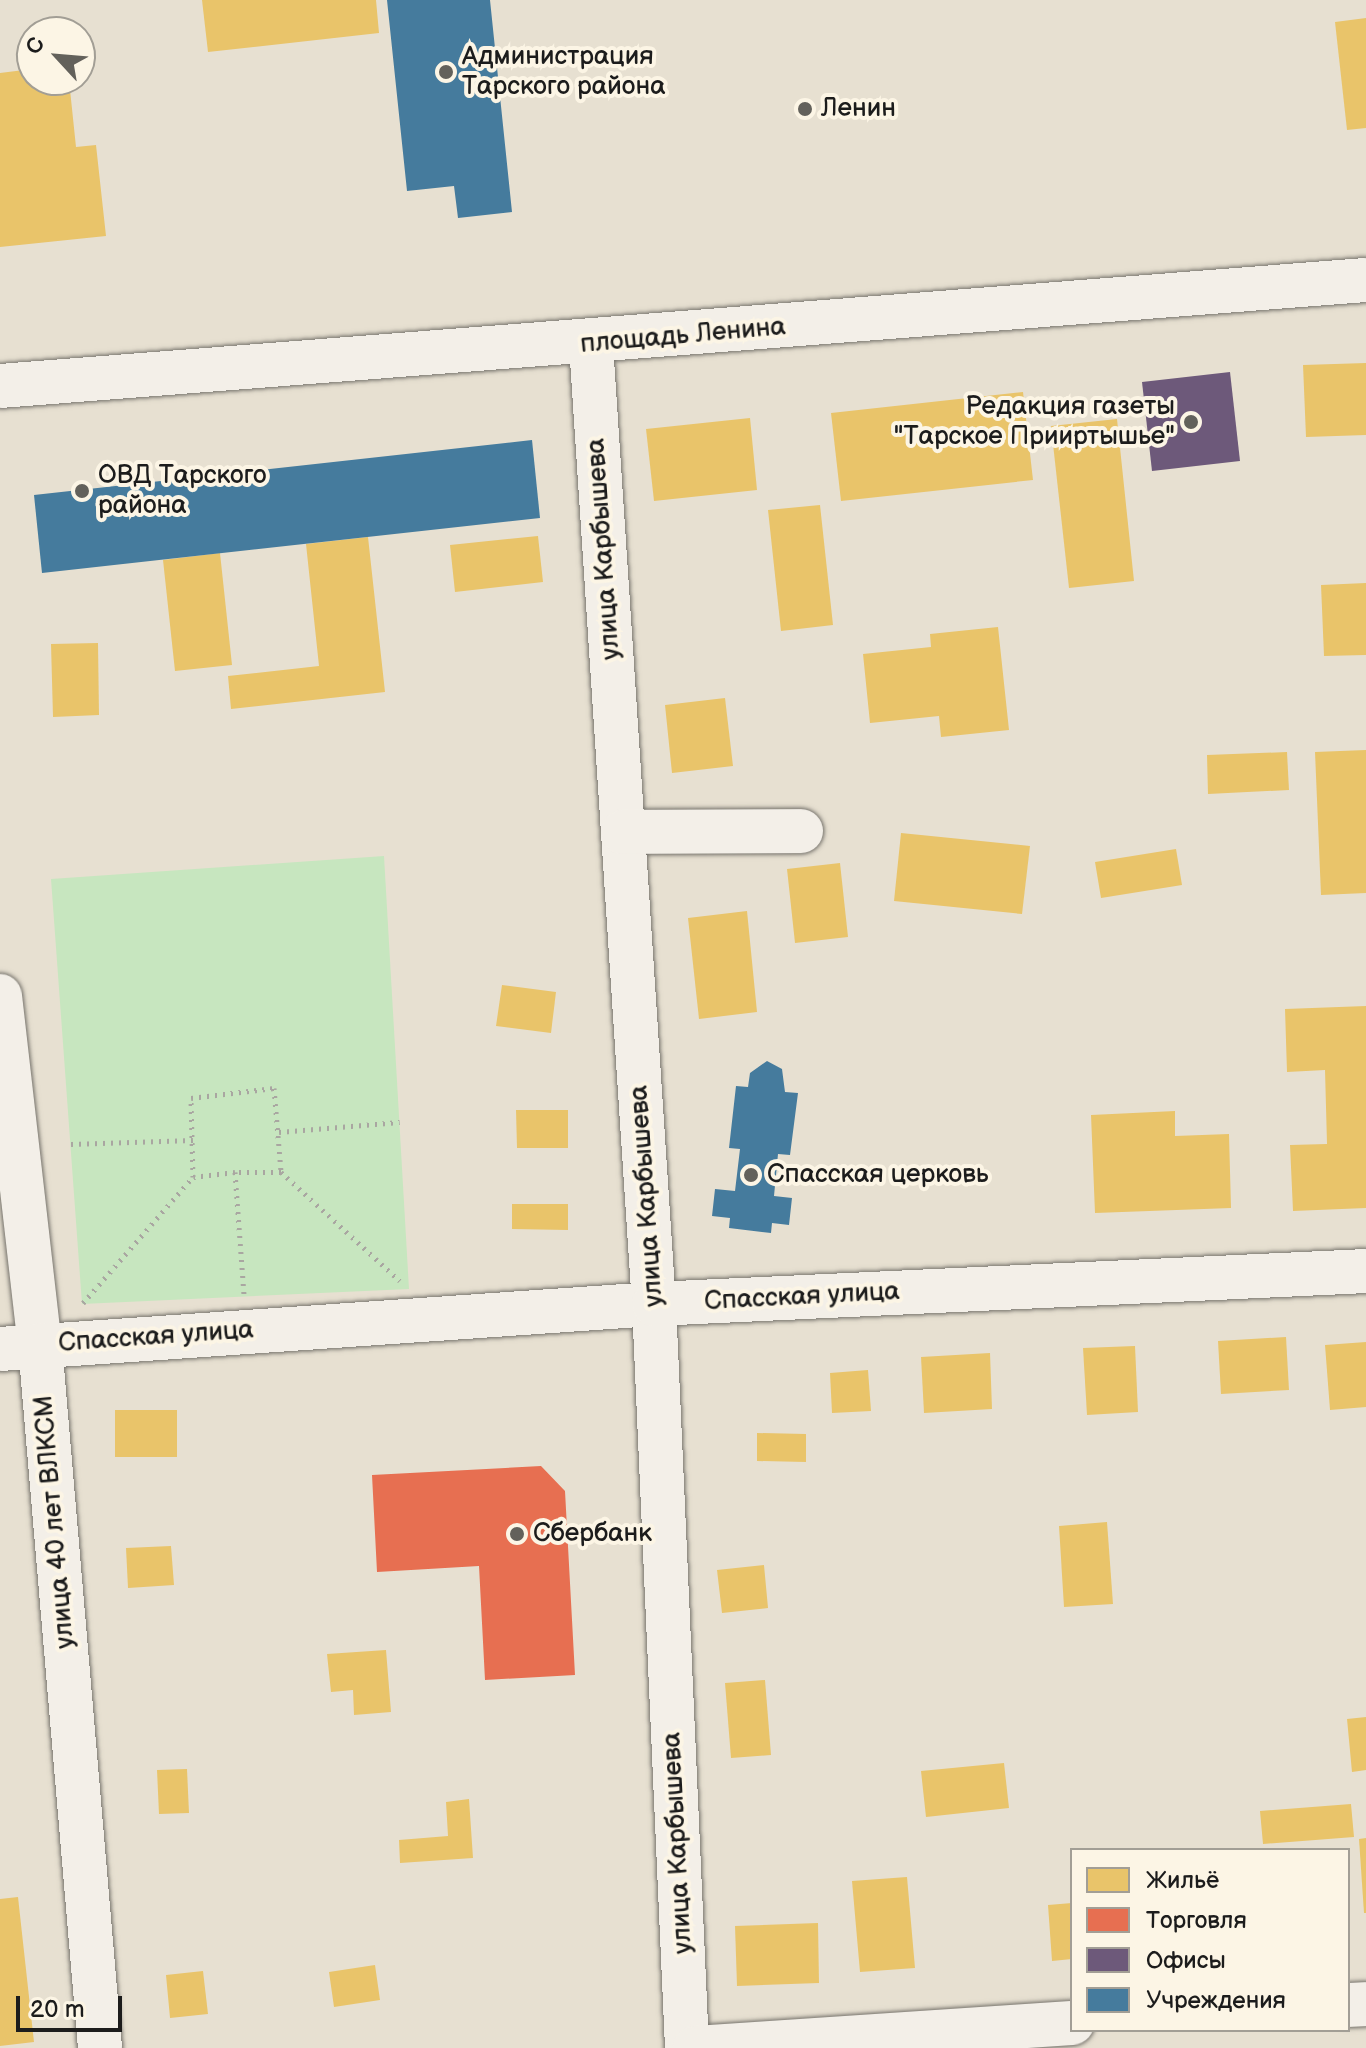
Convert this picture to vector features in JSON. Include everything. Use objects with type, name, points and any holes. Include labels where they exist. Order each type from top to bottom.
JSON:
[{"type":"street","name":"площадь Ленина","points":[[0,386],[591,344],[1366,280]]},
{"type":"street","name":"улица Карбышева","points":[[591,344],[654,1304],[687,2048]]},
{"type":"street","points":[[623,832],[801,831]]},
{"type":"street","name":"улица 40 лет ВЛКСМ","points":[[0,996],[20,1347],[100,2048]]},
{"type":"street","name":"Спасская улица","points":[[20,1347],[654,1304],[1366,1271]]},
{"type":"street","points":[[695,2048],[1070,2023]]},
{"type":"path","points":[[82,1304],[193,1177],[191,1098],[274,1088],[281,1172]]},
{"type":"path","points":[[279,1132],[400,1122]]},
{"type":"path","points":[[71,1144],[193,1140]]},
{"type":"path","points":[[193,1177],[235,1172],[281,1172],[409,1289]]},
{"type":"path","points":[[235,1172],[245,1297]]},
{"type":"green space","points":[[384,856],[409,1289],[82,1304],[51,879]]},
{"type":"building: Жильё","points":[[202,0],[376,0],[379,33],[208,52]]},
{"type":"building: Жильё","points":[[1366,18],[1366,128],[1347,130],[1335,22]]},
{"type":"building: Жильё","points":[[16,71],[16,96],[71,96],[76,147],[96,145],[106,236],[0,247],[0,73]]},
{"type":"building: Жильё","points":[[1366,363],[1366,435],[1306,437],[1303,365]]},
{"type":"building: Жильё","points":[[1023,392],[1033,480],[841,501],[831,413]]},
{"type":"building: Жильё","points":[[750,418],[757,490],[654,501],[646,429]]},
{"type":"building: Жильё","points":[[1117,419],[1134,581],[1069,588],[1051,426]]},
{"type":"building: Жильё","points":[[820,505],[833,625],[781,631],[768,510]]},
{"type":"building: Жильё","points":[[538,536],[543,582],[455,592],[450,545]]},
{"type":"building: Жильё","points":[[368,537],[385,692],[231,709],[228,676],[319,666],[306,544]]},
{"type":"building: Жильё","points":[[220,553],[232,665],[175,671],[163,560]]},
{"type":"building: Жильё","points":[[1366,583],[1366,655],[1324,656],[1321,585]]},
{"type":"building: Жильё","points":[[998,627],[1009,730],[941,737],[939,716],[870,723],[863,654],[931,647],[930,634]]},
{"type":"building: Жильё","points":[[98,643],[99,715],[53,717],[51,644]]},
{"type":"building: Жильё","points":[[725,698],[733,766],[672,773],[665,705]]},
{"type":"building: Жильё","points":[[1366,750],[1366,893],[1321,895],[1315,752]]},
{"type":"building: Жильё","points":[[1287,752],[1289,790],[1208,794],[1207,755]]},
{"type":"building: Жильё","points":[[901,833],[1030,846],[1022,914],[894,901]]},
{"type":"building: Жильё","points":[[1176,849],[1182,885],[1101,898],[1095,862]]},
{"type":"building: Жильё","points":[[840,863],[848,937],[795,943],[787,869]]},
{"type":"building: Жильё","points":[[747,911],[757,1012],[699,1019],[688,918]]},
{"type":"building: Жильё","points":[[502,985],[556,992],[551,1033],[496,1026]]},
{"type":"building: Жильё","points":[[1366,1006],[1366,1208],[1293,1211],[1290,1145],[1327,1144],[1325,1070],[1287,1072],[1285,1009]]},
{"type":"building: Жильё","points":[[516,1110],[568,1110],[568,1148],[517,1148]]},
{"type":"building: Жильё","points":[[1175,1111],[1175,1136],[1229,1134],[1231,1208],[1095,1213],[1091,1115]]},
{"type":"building: Жильё","points":[[512,1204],[568,1204],[568,1230],[512,1229]]},
{"type":"building: Жильё","points":[[1286,1337],[1289,1390],[1221,1394],[1218,1341]]},
{"type":"building: Жильё","points":[[1366,1342],[1366,1407],[1330,1410],[1325,1345]]},
{"type":"building: Жильё","points":[[1135,1346],[1138,1412],[1087,1415],[1083,1348]]},
{"type":"building: Жильё","points":[[990,1353],[992,1409],[924,1413],[921,1357]]},
{"type":"building: Жильё","points":[[868,1370],[871,1411],[832,1413],[830,1373]]},
{"type":"building: Жильё","points":[[115,1410],[177,1410],[177,1457],[115,1457]]},
{"type":"building: Жильё","points":[[757,1433],[806,1434],[806,1462],[757,1461]]},
{"type":"building: Жильё","points":[[1107,1522],[1113,1604],[1064,1607],[1059,1526]]},
{"type":"building: Жильё","points":[[171,1546],[174,1585],[128,1588],[126,1548]]},
{"type":"building: Жильё","points":[[764,1565],[768,1608],[722,1613],[717,1570]]},
{"type":"building: Жильё","points":[[386,1650],[391,1712],[354,1715],[353,1690],[331,1692],[327,1654]]},
{"type":"building: Жильё","points":[[765,1680],[771,1755],[731,1758],[725,1683]]},
{"type":"building: Жильё","points":[[1366,1717],[1366,1770],[1352,1772],[1347,1719]]},
{"type":"building: Жильё","points":[[1004,1763],[1009,1808],[926,1817],[921,1771]]},
{"type":"building: Жильё","points":[[187,1769],[189,1813],[159,1814],[157,1770]]},
{"type":"building: Жильё","points":[[469,1799],[473,1858],[400,1863],[399,1840],[448,1836],[446,1802]]},
{"type":"building: Жильё","points":[[1351,1804],[1354,1837],[1263,1844],[1260,1811]]},
{"type":"building: Жильё","points":[[1366,1838],[1366,1913],[1364,1913],[1359,1839]]},
{"type":"building: Жильё","points":[[907,1877],[915,1968],[860,1972],[852,1881]]},
{"type":"building: Жильё","points":[[18,1897],[34,2042],[0,2046],[0,1899]]},
{"type":"building: Жильё","points":[[1070,1903],[1070,1959],[1052,1961],[1048,1905]]},
{"type":"building: Жильё","points":[[818,1923],[819,1983],[737,1986],[735,1926]]},
{"type":"building: Жильё","points":[[375,1965],[380,2000],[334,2007],[329,1972]]},
{"type":"building: Жильё","points":[[203,1971],[208,2014],[170,2018],[166,1975]]},
{"type":"building: Торговля","points":[[541,1466],[565,1491],[575,1675],[485,1680],[479,1566],[377,1572],[372,1475]]},
{"type":"building: Офисы","name":"Редакция газеты \"Тарское Прииртышье\"","points":[[1230,372],[1240,461],[1152,471],[1142,382]]},
{"type":"building: Учреждения","name":"Администрация Тарского района","points":[[387,0],[490,0],[512,212],[458,218],[454,186],[407,191]]},
{"type":"building: Учреждения","points":[[532,440],[540,518],[42,573],[34,495]]},
{"type":"building: Учреждения","points":[[767,1061],[782,1069],[785,1092],[798,1093],[790,1155],[778,1154],[774,1196],[792,1198],[789,1225],[772,1223],[771,1233],[729,1228],[730,1218],[712,1216],[715,1189],[735,1191],[740,1149],[729,1148],[736,1086],[748,1087],[750,1073]]},
{"type":"place","name":"Администрация Тарского района","points":[[446,72]]},
{"type":"place","name":"Ленин","points":[[805,109]]},
{"type":"place","name":"Редакция газеты \"Тарское Прииртышье\"","points":[[1191,422]]},
{"type":"place","name":"ОВД Тарского района","points":[[82,491]]},
{"type":"place","name":"Спасская церковь","points":[[751,1175]]},
{"type":"place","name":"Сбербанк","points":[[517,1534]]}]
